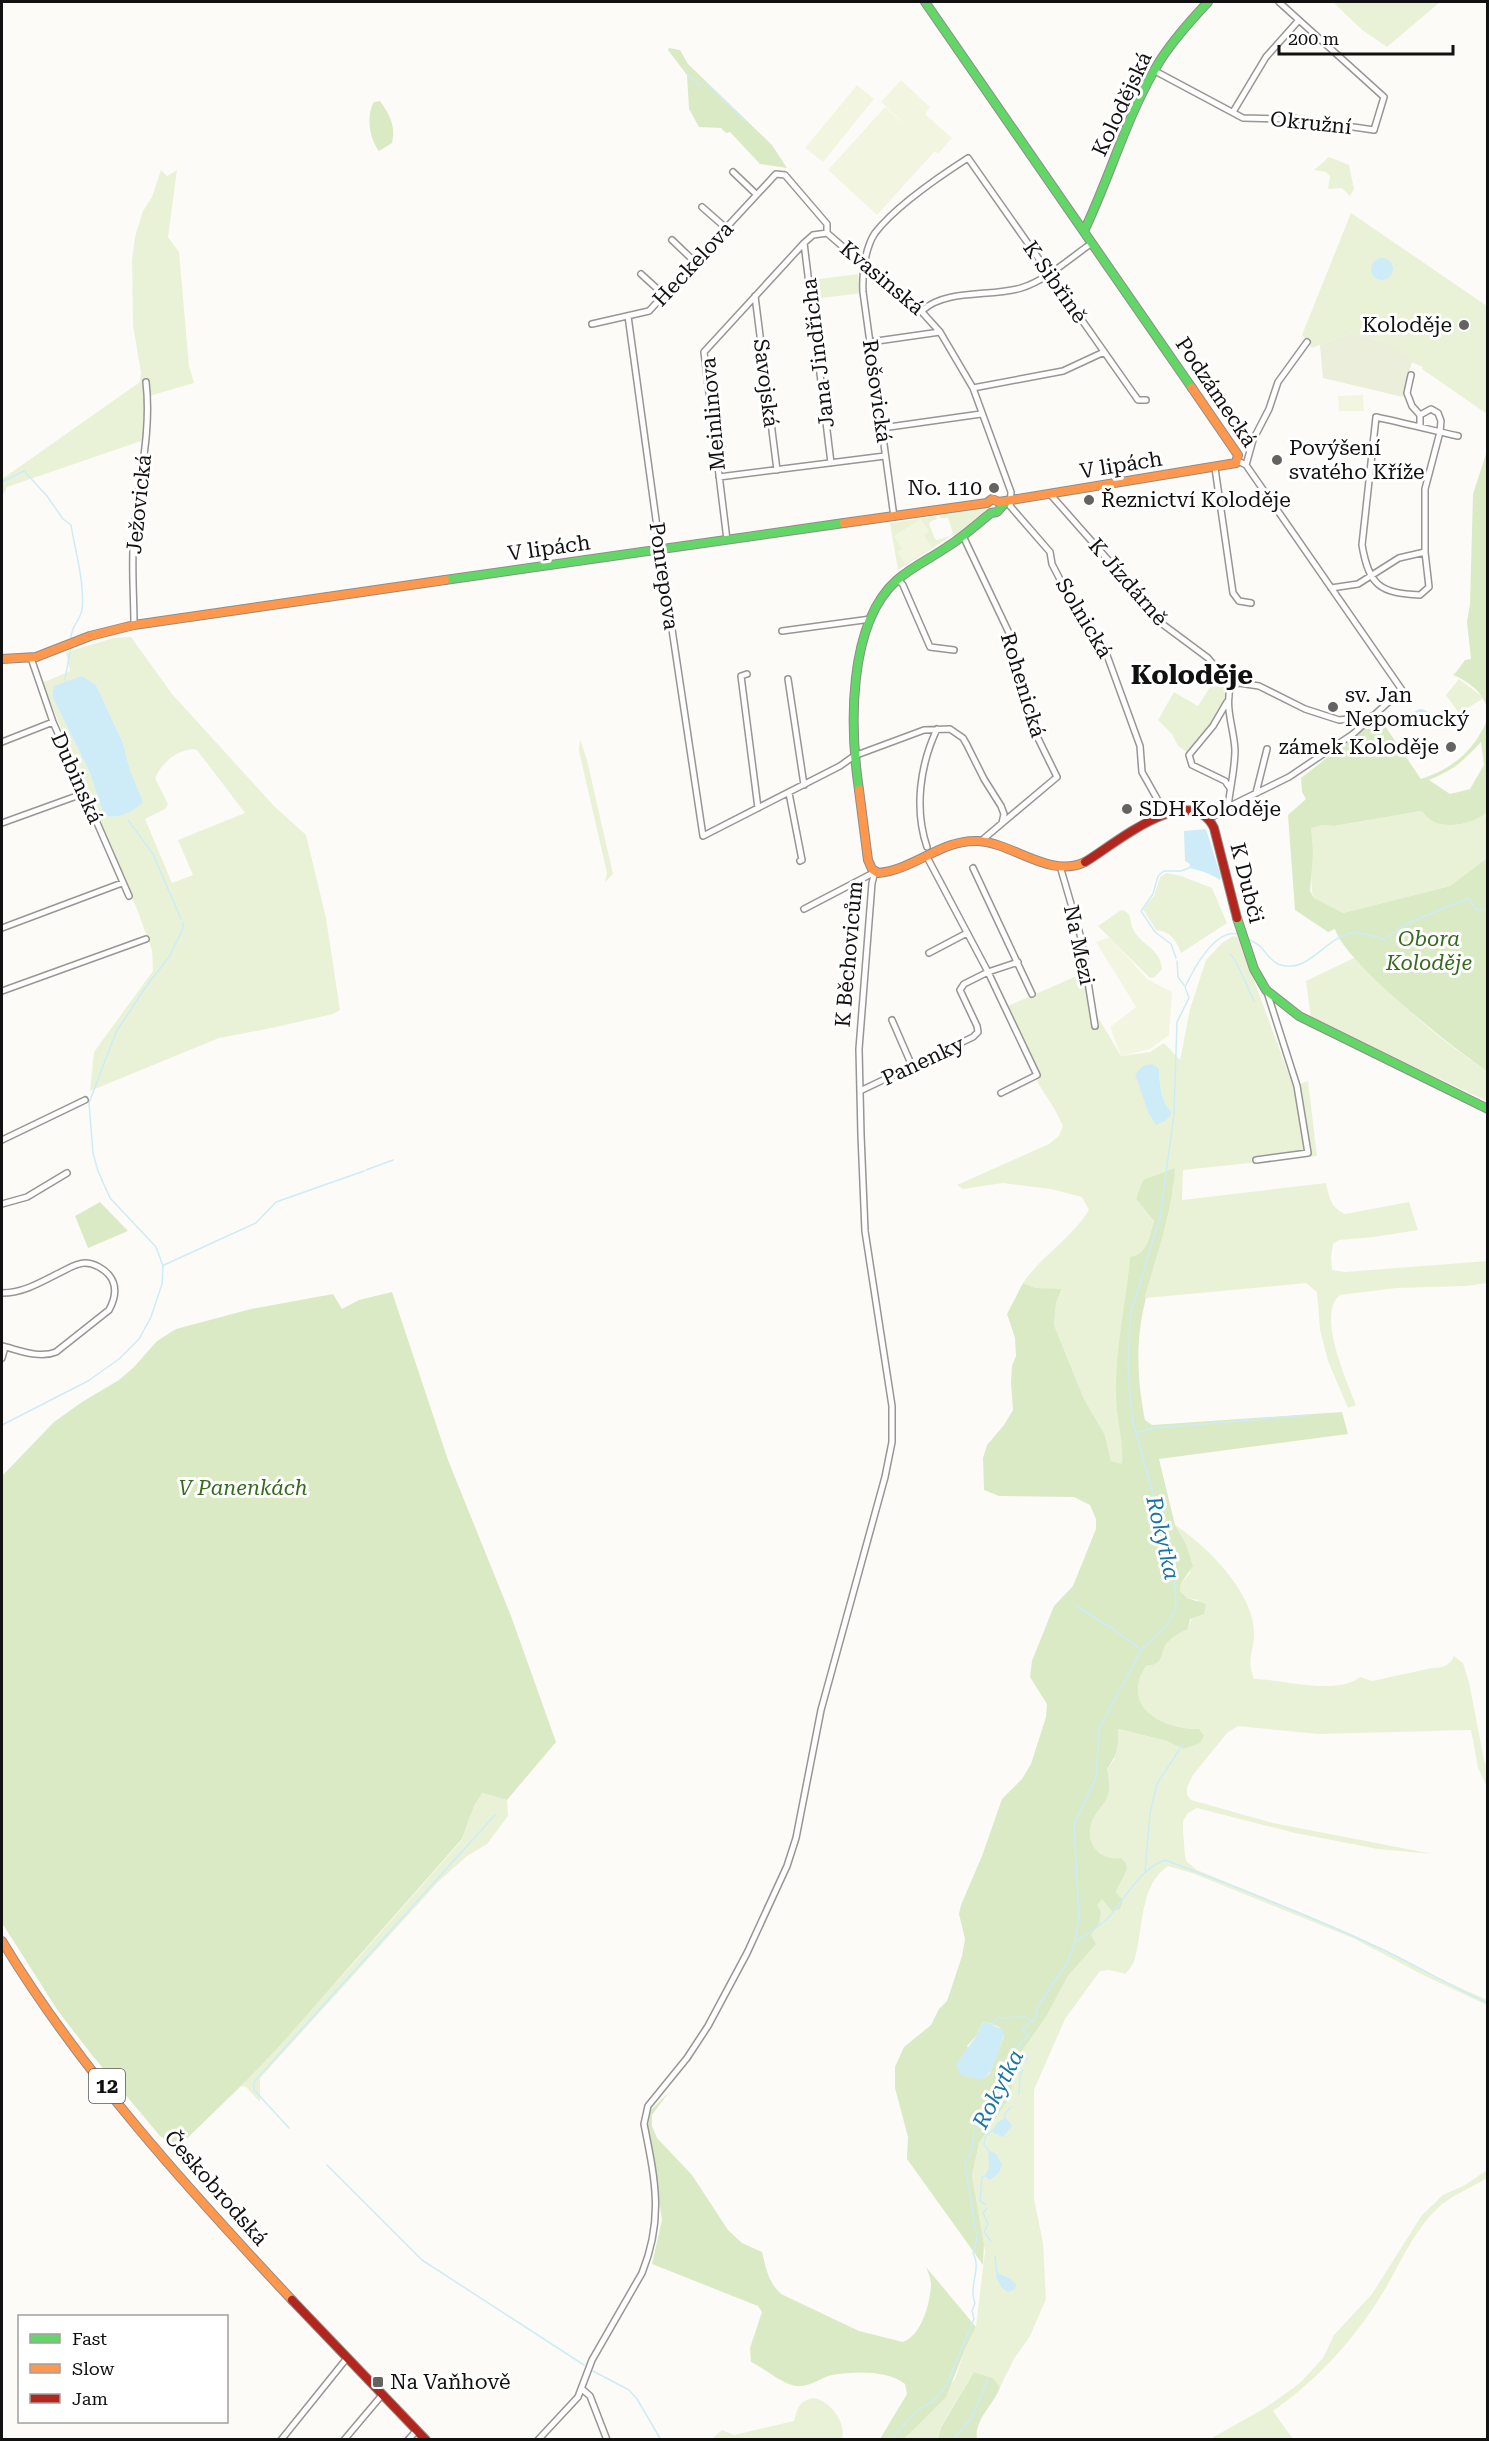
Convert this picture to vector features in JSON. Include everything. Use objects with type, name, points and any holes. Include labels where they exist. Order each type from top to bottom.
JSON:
[{"type":"street","name":"Podzámecká","points":[[926,2],[1228,440],[1236,452],[1238,461],[1246,465],[1402,690],[1374,716]]},
{"type":"street","name":"Kolodějská","points":[[1084,231],[1101,196],[1139,101],[1155,71],[1177,36],[1208,2]]},
{"type":"street","name":"Okružní","points":[[1155,71],[1243,117],[1283,120],[1291,118],[1374,130],[1384,97],[1279,2]]},
{"type":"street","points":[[1233,112],[1266,57],[1299,20]]},
{"type":"street","name":"Rošovická","points":[[894,517],[863,288],[865,266],[872,242],[879,230],[938,177],[968,158]]},
{"type":"street","name":"K Sibřině","points":[[968,158],[1138,400],[1146,400]]},
{"type":"street","points":[[733,172],[756,194]]},
{"type":"street","name":"Kvasinská","points":[[776,174],[785,175],[812,204],[827,224],[827,233],[922,310],[940,332],[973,388],[1011,492],[1004,502]]},
{"type":"street","name":"Heckelova","points":[[592,324],[649,311],[776,174]]},
{"type":"street","points":[[702,207],[726,228]]},
{"type":"street","name":"Meinlinova","points":[[726,540],[704,355],[804,243],[813,235],[827,233]]},
{"type":"street","points":[[672,240],[695,262]]},
{"type":"street","name":"Jana Jindřicha","points":[[804,243],[831,463]]},
{"type":"street","points":[[922,310],[936,300],[1021,288],[1049,273],[1092,243]]},
{"type":"street","points":[[641,274],[664,295]]},
{"type":"street","name":"Savojská","points":[[755,296],[777,470]]},
{"type":"street","name":"Ponrepova","points":[[628,316],[703,836],[758,808]]},
{"type":"street","points":[[870,342],[940,332]]},
{"type":"street","points":[[1246,465],[1253,440],[1278,382],[1307,342]]},
{"type":"street","points":[[973,388],[1057,373],[1104,352]]},
{"type":"street","points":[[1411,375],[1407,393],[1412,406],[1420,415],[1420,427]]},
{"type":"street","name":"Ježovická","points":[[134,625],[133,535],[145,443],[148,400],[146,382]]},
{"type":"street","points":[[1420,415],[1427,409],[1435,410],[1441,417],[1440,432],[1425,489],[1425,552],[1429,583],[1424,594],[1389,592],[1376,583],[1371,576],[1365,562],[1362,545],[1376,417],[1420,427],[1440,432],[1458,436]]},
{"type":"street","points":[[882,428],[981,414]]},
{"type":"street","points":[[719,477],[885,456]]},
{"type":"street","name":"V lipách","points":[[2,659],[31,658],[134,625],[894,517],[987,503],[992,500],[1004,502],[1215,468],[1232,465],[1238,461]]},
{"type":"street","points":[[1215,468],[1233,593],[1239,601],[1251,603]]},
{"type":"street","name":"K Jízdárně","points":[[1050,494],[1118,570],[1157,620],[1203,652],[1231,686]]},
{"type":"street","name":"K Běchovicům","points":[[538,2439],[578,2397],[592,2360],[642,2273],[655,2231],[656,2196],[644,2115],[648,2106],[687,2058],[708,2026],[747,1953],[787,1866],[796,1838],[821,1710],[885,1477],[892,1434],[892,1406],[864,1231],[859,1049],[864,967],[875,872],[868,860],[854,756],[855,688],[859,656],[871,619],[885,593],[898,579],[963,536],[991,513],[997,512],[1004,502]]},
{"type":"street","name":"Solnická","points":[[1004,502],[1050,552],[1052,564],[1067,593],[1104,647],[1140,746],[1142,772],[1164,813]]},
{"type":"street","points":[[987,503],[987,509],[991,513]]},
{"type":"street","name":"Rohenická","points":[[963,536],[1010,635],[1028,718],[1057,777],[981,841]]},
{"type":"street","points":[[1331,588],[1358,584],[1399,558],[1425,552]]},
{"type":"street","points":[[898,579],[903,585],[930,646],[954,650]]},
{"type":"street","points":[[782,631],[871,619]]},
{"type":"street","name":"Dubinská","points":[[31,658],[53,722],[129,896]]},
{"type":"street","points":[[747,674],[741,676],[758,808],[840,766],[854,756],[924,730],[950,729],[963,738],[1001,806],[1004,814],[1002,823]]},
{"type":"street","points":[[788,679],[804,785]]},
{"type":"street","points":[[1230,788],[1225,781],[1192,765],[1188,756],[1213,726],[1227,702],[1231,686],[1239,683],[1259,686],[1305,709],[1339,720],[1374,716]]},
{"type":"street","points":[[1227,702],[1232,720],[1235,751],[1228,807]]},
{"type":"street","points":[[804,909],[875,872],[890,872],[953,845],[981,841],[1007,847],[1060,866],[1081,864],[1137,826],[1164,813],[1195,812],[1209,819],[1289,777],[1353,734],[1374,716]]},
{"type":"street","points":[[2,742],[53,722]]},
{"type":"street","points":[[927,847],[922,833],[920,790],[931,741],[937,729]]},
{"type":"street","points":[[1256,794],[1267,749]]},
{"type":"street","points":[[2,823],[85,793]]},
{"type":"street","points":[[789,793],[802,860],[800,861]]},
{"type":"street","name":"K Dubči","points":[[1209,819],[1218,841],[1244,943],[1254,969],[1266,990],[1299,1016],[1488,1109]]},
{"type":"street","points":[[927,857],[988,972],[1037,1076],[1001,1093]]},
{"type":"street","name":"Na Mezi","points":[[1060,866],[1081,938],[1095,1026]]},
{"type":"street","points":[[973,868],[1032,994]]},
{"type":"street","points":[[2,928],[123,883]]},
{"type":"street","points":[[929,953],[967,933]]},
{"type":"street","points":[[2,991],[146,939]]},
{"type":"street","points":[[988,972],[1018,962]]},
{"type":"street","name":"Panenky","points":[[860,1091],[973,1037],[978,1032],[977,1026],[960,990],[964,984],[988,972]]},
{"type":"street","points":[[1256,1160],[1308,1153],[1297,1086],[1266,990]]},
{"type":"street","points":[[892,1020],[912,1066]]},
{"type":"street","points":[[2,1140],[85,1100]]},
{"type":"street","points":[[2,1204],[27,1197],[67,1173]]},
{"type":"street","points":[[2,1293],[26,1289],[85,1263],[105,1270],[112,1279],[115,1289],[114,1301],[109,1310],[56,1352],[47,1356],[38,1355],[3,1346],[2,1358]]},
{"type":"street","name":"Českobrodská","points":[[2,1941],[57,2025],[178,2175],[282,2290],[426,2439]]},
{"type":"street","points":[[285,2438],[347,2358]]},
{"type":"street","points":[[582,2389],[590,2396],[607,2439]]},
{"type":"street","points":[[344,2439],[382,2394]]},
{"type":"street","points":[[408,2439],[417,2430]]},
{"type":"green space","points":[[1333,2],[1439,3],[1387,47],[1361,29]]},
{"type":"green space","points":[[669,48],[680,50],[688,64],[772,145],[787,168],[760,164],[730,132],[726,133],[721,128],[699,127],[689,109],[687,75],[668,50]]},
{"type":"green space","points":[[901,80],[930,107],[925,114],[952,138],[938,154],[935,151],[877,215],[828,170],[885,107],[911,130],[881,102]]},
{"type":"green space","points":[[857,85],[874,99],[823,162],[805,148]]},
{"type":"green space","points":[[380,101],[389,116],[393,131],[392,143],[379,151],[373,140],[369,120],[374,102]]},
{"type":"green space","points":[[1329,157],[1349,165],[1354,189],[1350,196],[1342,188],[1328,189],[1330,176],[1326,172],[1314,170]]},
{"type":"green space","points":[[161,170],[167,176],[177,170],[168,237],[179,252],[189,366],[194,383],[149,396],[144,440],[7,487],[2,496],[2,479],[140,382],[141,373],[133,325],[132,260],[135,237],[143,211],[152,197]]},
{"type":"green space","points":[[1351,213],[1487,306],[1487,414],[1422,369],[1423,367],[1411,362],[1388,343],[1351,333],[1312,348],[1302,335]]},
{"type":"green space","points":[[858,274],[862,293],[814,299],[812,280]]},
{"type":"green space","points":[[1351,333],[1388,343],[1412,362],[1403,397],[1323,378],[1320,345]]},
{"type":"green space","points":[[1363,395],[1364,411],[1339,411],[1338,396]]},
{"type":"green space","points":[[1487,451],[1487,708],[1475,688],[1454,675],[1465,660],[1471,659],[1467,622],[1470,604],[1473,494]]},
{"type":"green space","points":[[986,508],[987,512],[955,536],[954,534],[898,570],[890,523],[936,516],[937,519],[929,524],[937,540],[953,533],[948,518],[940,518],[939,514]]},
{"type":"green space","points":[[921,519],[929,531],[924,535],[932,547],[905,564],[897,552],[902,549],[894,536]]},
{"type":"green space","points":[[131,637],[172,694],[274,806],[306,835],[326,918],[340,1010],[333,1014],[219,1038],[90,1091],[94,1052],[153,971],[152,950],[128,885],[42,683],[70,671],[66,652],[114,638]],"holes":[[[82,676],[96,685],[123,743],[142,802],[119,816],[104,815],[90,773],[52,696],[54,687]],[[192,749],[197,750],[245,813],[178,840],[193,875],[172,883],[145,819],[165,809],[168,804],[155,778],[158,772],[174,755]]]},
{"type":"green space","points":[[1459,679],[1484,698],[1459,713],[1446,695]]},
{"type":"green space","points":[[1212,684],[1225,687],[1223,705],[1213,722],[1188,753],[1178,746],[1172,734],[1158,720],[1174,692],[1198,706]]},
{"type":"green space","name":"Obora Koloděje","points":[[1487,720],[1488,810],[1484,815],[1470,822],[1445,825],[1432,821],[1421,811],[1311,828],[1313,853],[1310,891],[1314,898],[1343,913],[1450,886],[1487,858],[1487,1071],[1427,1026],[1379,983],[1358,963],[1335,929],[1328,932],[1295,910],[1288,815],[1306,799],[1302,792],[1301,778],[1365,728],[1378,728],[1383,723],[1421,779],[1443,770],[1461,757],[1469,750]],"holes":[[[1481,742],[1484,765],[1470,789],[1450,794],[1429,780],[1457,765]]]},
{"type":"green space","points":[[580,739],[587,760],[613,874],[605,882],[607,873],[579,751]]},
{"type":"green space","points":[[1487,810],[1487,858],[1450,886],[1343,913],[1314,898],[1310,828],[1323,825],[1335,826],[1421,811],[1438,824],[1453,825],[1470,822]]},
{"type":"green space","points":[[1167,873],[1212,888],[1227,923],[1181,953],[1172,937],[1156,930],[1143,909],[1154,896],[1160,877]]},
{"type":"green space","points":[[1121,910],[1129,915],[1136,935],[1154,951],[1161,962],[1162,969],[1154,978],[1149,977],[1098,926]]},
{"type":"green space","points":[[1233,936],[1238,937],[1293,1086],[1308,1081],[1317,1156],[1183,1170],[1182,1200],[1326,1183],[1334,1205],[1345,1214],[1409,1202],[1418,1230],[1339,1240],[1333,1244],[1332,1270],[1345,1272],[1487,1261],[1487,1283],[1466,1286],[1396,1288],[1340,1295],[1333,1304],[1332,1332],[1356,1405],[1348,1408],[1328,1361],[1320,1330],[1317,1292],[1306,1283],[1146,1298],[1173,1187],[1136,1199],[1154,1221],[1144,1248],[1130,1257],[1116,1395],[1123,1453],[1122,1465],[1111,1461],[1105,1435],[1084,1399],[1054,1325],[1056,1303],[1062,1290],[1035,1288],[1023,1283],[1038,1264],[1074,1230],[1089,1210],[1082,1197],[1051,1189],[1003,1183],[963,1189],[957,1185],[1049,1144],[1059,1136],[1063,1126],[1038,1083],[1008,1006],[1086,972],[1095,1012],[1121,1056],[1150,1052],[1164,1043],[1180,1060],[1190,1009],[1206,960],[1222,943]],"holes":[[[1159,1069],[1163,1097],[1171,1111],[1148,1112]]]},
{"type":"green space","points":[[1110,937],[1147,979],[1172,992],[1169,1035],[1150,1049],[1121,1056],[1110,1027],[1136,1007],[1096,942]]},
{"type":"green space","points":[[1356,957],[1418,1018],[1487,1071],[1487,1101],[1311,1019],[1306,981]]},
{"type":"green space","points":[[1175,1168],[1167,1217],[1145,1296],[1140,1329],[1139,1374],[1145,1420],[1152,1425],[1342,1412],[1348,1434],[1159,1459],[1175,1525],[1185,1542],[1193,1566],[1181,1583],[1180,1591],[1187,1598],[1206,1604],[1204,1614],[1190,1619],[1188,1629],[1167,1643],[1159,1661],[1146,1666],[1139,1680],[1138,1693],[1149,1713],[1159,1720],[1171,1725],[1199,1729],[1204,1736],[1200,1743],[1183,1749],[1167,1741],[1118,1729],[1117,1750],[1107,1769],[1108,1794],[1093,1819],[1090,1837],[1092,1844],[1101,1854],[1121,1858],[1125,1862],[1127,1870],[1116,1893],[1123,1900],[1120,1909],[1112,1911],[1102,1899],[1097,1905],[1101,1912],[1099,1924],[1091,1935],[1096,1944],[1068,1976],[1046,2017],[1019,2055],[1010,2097],[979,2143],[972,2176],[984,2244],[983,2265],[907,2159],[908,2137],[895,2088],[895,2067],[904,2047],[931,2025],[939,2009],[947,2001],[962,1956],[965,1939],[959,1914],[961,1905],[982,1856],[1002,1799],[1022,1779],[1031,1764],[1046,1717],[1047,1704],[1030,1677],[1032,1661],[1054,1606],[1073,1586],[1096,1529],[1096,1519],[1090,1505],[1074,1497],[999,1496],[984,1490],[983,1458],[987,1445],[1013,1410],[1011,1383],[1012,1366],[1016,1356],[1015,1338],[1007,1314],[1023,1283],[1035,1288],[1062,1289],[1056,1303],[1054,1325],[1084,1399],[1105,1435],[1111,1461],[1122,1464],[1116,1404],[1116,1378],[1130,1257],[1144,1248],[1154,1221],[1136,1199],[1143,1180]],"holes":[[[987,2022],[999,2027],[1004,2036],[990,2073],[985,2078],[967,2046],[977,2035],[982,2023]]]},
{"type":"green space","points":[[100,1202],[128,1231],[88,1248],[75,1216]]},
{"type":"green space","name":"V Panenkách","points":[[392,1292],[448,1460],[511,1616],[556,1742],[507,1800],[482,1793],[474,1806],[462,1839],[283,2042],[177,2148],[160,2136],[92,2055],[58,2011],[2,1923],[2,1476],[54,1422],[119,1380],[157,1341],[176,1329],[251,1309],[333,1294],[342,1309],[359,1300]]},
{"type":"green space","points":[[1175,1525],[1214,1557],[1238,1587],[1246,1602],[1252,1618],[1254,1634],[1250,1661],[1254,1679],[1324,1686],[1350,1683],[1360,1677],[1372,1681],[1442,1667],[1448,1664],[1454,1656],[1463,1663],[1469,1682],[1487,1768],[1487,1787],[1478,1768],[1471,1730],[1318,1734],[1238,1726],[1227,1733],[1193,1775],[1187,1787],[1187,1795],[1191,1800],[1273,1823],[1433,1854],[1378,1849],[1295,1833],[1197,1808],[1188,1813],[1183,1821],[1187,1862],[1197,1870],[1386,1950],[1432,1975],[1487,2000],[1487,2005],[1353,1938],[1192,1873],[1168,1866],[1159,1874],[1147,1895],[1133,1964],[1126,1974],[1109,1970],[1100,1971],[1065,2019],[1034,2090],[1034,2199],[1043,2243],[1046,2299],[1030,2336],[1014,2359],[1000,2387],[993,2378],[974,2372],[941,2426],[938,2439],[904,2440],[955,2379],[976,2327],[985,2251],[972,2176],[979,2143],[1010,2097],[1019,2055],[1046,2017],[1068,1976],[1090,1951],[1091,1935],[1099,1924],[1096,1905],[1102,1899],[1123,1900],[1116,1893],[1127,1870],[1125,1862],[1121,1858],[1101,1854],[1092,1844],[1090,1837],[1093,1819],[1108,1794],[1107,1769],[1114,1760],[1117,1729],[1167,1741],[1183,1749],[1199,1729],[1171,1725],[1159,1720],[1142,1704],[1138,1693],[1139,1680],[1146,1666],[1156,1664],[1167,1643],[1188,1629],[1198,1600],[1187,1598],[1180,1591],[1181,1583],[1190,1573],[1185,1542]]},
{"type":"green space","points":[[482,1793],[507,1800],[508,1816],[487,1844],[467,1856],[438,1882],[260,2078],[260,2102],[246,2087],[241,2086],[462,1840],[474,1806]]},
{"type":"green space","points":[[669,2092],[652,2115],[652,2126],[657,2138],[692,2175],[728,2230],[742,2243],[762,2252],[770,2280],[781,2294],[859,2331],[903,2342],[915,2333],[927,2309],[931,2285],[926,2267],[976,2327],[946,2397],[904,2439],[880,2439],[907,2394],[905,2384],[898,2379],[860,2372],[827,2376],[813,2383],[797,2386],[776,2378],[751,2362],[750,2348],[762,2312],[758,2306],[652,2264],[662,2220],[648,2125],[651,2110]]},
{"type":"green space","points":[[1487,2170],[1487,2178],[1448,2200],[1428,2218],[1413,2239],[1371,2311],[1347,2343],[1305,2386],[1273,2411],[1293,2439],[1210,2439],[1265,2408],[1300,2383],[1323,2358],[1334,2335],[1372,2294],[1422,2215],[1443,2195],[1465,2185]]},
{"type":"green space","points":[[974,2372],[993,2378],[1000,2387],[978,2425],[977,2439],[938,2439],[941,2427]]},
{"type":"green space","points":[[814,2398],[832,2408],[840,2420],[842,2439],[712,2439],[722,2430],[734,2435],[794,2421],[800,2405]]},
{"type":"water","points":[[1382,258],[1390,261],[1393,269],[1390,277],[1382,280],[1374,277],[1371,269],[1374,261]]},
{"type":"water","points":[[82,676],[96,685],[123,743],[130,770],[143,802],[135,809],[120,816],[104,815],[90,773],[52,696],[54,686]]},
{"type":"water","points":[[1421,709],[1427,712],[1430,718],[1427,724],[1421,727],[1415,724],[1412,718],[1415,712]]},
{"type":"water","points":[[1206,829],[1220,880],[1205,872],[1189,868],[1190,864],[1185,861],[1184,831]]},
{"type":"water","points":[[1152,1064],[1159,1069],[1163,1097],[1171,1111],[1171,1115],[1165,1121],[1156,1125],[1148,1112],[1135,1074],[1143,1066]]},
{"type":"water","points":[[987,2022],[1003,2030],[1004,2035],[990,2071],[981,2079],[960,2074],[956,2064],[977,2035],[982,2023]]},
{"type":"water","points":[[1006,2118],[1012,2126],[1003,2137],[992,2130],[998,2122]]},
{"type":"water","points":[[988,2150],[996,2154],[1002,2165],[998,2174],[989,2180],[985,2176],[989,2168]]},
{"type":"water","points":[[998,2273],[1011,2279],[1016,2285],[1015,2289],[1008,2292],[1002,2288],[996,2277]]},
{"type":"waterway","points":[[686,73],[701,86]]},
{"type":"waterway","points":[[707,84],[745,121]]},
{"type":"waterway","points":[[2,482],[24,471],[47,496],[63,519],[71,525],[83,599],[81,613],[72,631],[71,639]]},
{"type":"waterway","points":[[67,683],[65,679],[71,647]]},
{"type":"waterway","points":[[128,820],[153,854],[181,919]]},
{"type":"waterway","points":[[1176,958],[1171,944],[1155,932],[1141,911],[1153,894],[1158,876],[1164,871],[1181,871],[1189,868]]},
{"type":"waterway","name":"Rokytka","points":[[1245,937],[1261,947],[1278,964],[1298,965],[1343,936],[1357,933],[1385,939],[1408,923],[1469,898],[1476,910],[1488,909]]},
{"type":"waterway","points":[[2,1425],[88,1381],[119,1359],[139,1339],[151,1317],[162,1284],[163,1266],[156,1247],[110,1198],[93,1153],[89,1103],[116,1032],[169,957],[183,929],[183,923]]},
{"type":"waterway","name":"Rokytka","points":[[890,2440],[918,2410],[934,2400],[947,2384],[974,2319],[972,2311],[975,2303],[973,2290],[976,2265],[973,2253],[977,2239],[965,2164],[972,2151],[974,2130],[993,2105],[1020,2043],[1029,2036],[1022,2029],[1035,2019],[1038,2006],[1067,1963],[1075,1942],[1079,1917],[1074,1824],[1096,1778],[1099,1729],[1142,1649],[1169,1623],[1176,1607],[1174,1571],[1132,1418],[1128,1369],[1130,1316],[1160,1217],[1174,1114],[1177,1022],[1189,998],[1185,987],[1199,961],[1213,944],[1221,937],[1238,934]]},
{"type":"waterway","points":[[1230,954],[1254,1001]]},
{"type":"waterway","points":[[1177,961],[1178,977],[1184,985]]},
{"type":"waterway","points":[[366,1170],[393,1160]]},
{"type":"waterway","points":[[164,1265],[256,1223],[276,1202],[364,1171]]},
{"type":"waterway","points":[[1136,1433],[1154,1428],[1310,1415]]},
{"type":"waterway","points":[[1076,1606],[1140,1649]]},
{"type":"waterway","points":[[1145,1872],[1150,1813],[1157,1784],[1183,1744]]},
{"type":"waterway","points":[[289,2128],[254,2090],[254,2082],[495,1815]]},
{"type":"waterway","points":[[1075,1942],[1106,1920],[1140,1877],[1165,1860],[1351,1935],[1488,2003]]},
{"type":"waterway","points":[[992,2024],[998,2018],[1025,2017],[1031,2021]]},
{"type":"waterway","points":[[1018,2052],[1024,2054],[1027,2060]]},
{"type":"waterway","points":[[1019,2094],[1020,2075],[1023,2070]]},
{"type":"waterway","points":[[1004,2121],[1005,2113],[1011,2107]]},
{"type":"waterway","points":[[989,2151],[984,2145],[985,2137],[994,2129]]},
{"type":"waterway","points":[[327,2165],[422,2260],[584,2365]]},
{"type":"waterway","points":[[985,2176],[982,2177],[980,2201],[985,2204]]},
{"type":"waterway","points":[[987,2208],[983,2213],[988,2224],[984,2232],[991,2241]]},
{"type":"waterway","points":[[995,2256],[997,2275]]},
{"type":"waterway","points":[[593,2371],[629,2390],[637,2399],[661,2440]]},
{"type":"waterway","points":[[953,2440],[972,2417],[988,2379]]},
{"type":"traffic: fast","points":[[925,2],[1192,388]]},
{"type":"traffic: fast","points":[[1084,231],[1149,79],[1172,44],[1208,2]]},
{"type":"traffic: fast","points":[[859,790],[854,738],[856,679],[869,623],[881,599],[903,575],[953,543],[991,513],[997,512],[1006,502]]},
{"type":"traffic: fast","points":[[445,580],[844,523]]},
{"type":"traffic: fast","points":[[1237,918],[1254,969],[1266,990],[1299,1016],[1488,1109]]},
{"type":"traffic: slow","points":[[844,523],[987,503],[992,499],[999,502],[1236,463],[1238,455],[1192,388]]},
{"type":"traffic: slow","points":[[2,659],[36,657],[90,636],[134,625],[445,580]]},
{"type":"traffic: slow","points":[[859,790],[868,860],[872,869],[878,873],[891,871],[952,845],[978,841],[991,843],[1032,859],[1058,866],[1072,866],[1085,862]]},
{"type":"traffic: slow","points":[[2,1941],[66,2036],[138,2128],[214,2216],[292,2300]]},
{"type":"traffic: jam","points":[[1085,862],[1130,832],[1169,813],[1187,810],[1203,815],[1214,828],[1237,918]]},
{"type":"traffic: jam","points":[[292,2300],[426,2440]]},
{"type":"place","name":"Koloděje","points":[[1464,325]]},
{"type":"place","name":"Povýšení svatého Kříže","points":[[1277,460]]},
{"type":"place","name":"No. 110","points":[[994,488]]},
{"type":"place","name":"Řeznictví Koloděje","points":[[1089,500]]},
{"type":"place","name":"sv. Jan Nepomucký","points":[[1333,707]]},
{"type":"place","name":"zámek Koloděje","points":[[1451,747]]},
{"type":"place","name":"SDH Koloděje","points":[[1127,809]]},
{"type":"place","name":"Na Vaňhově","points":[[378,2382]]},
{"type":"district","name":"Koloděje","points":[[1192,675]]}]
